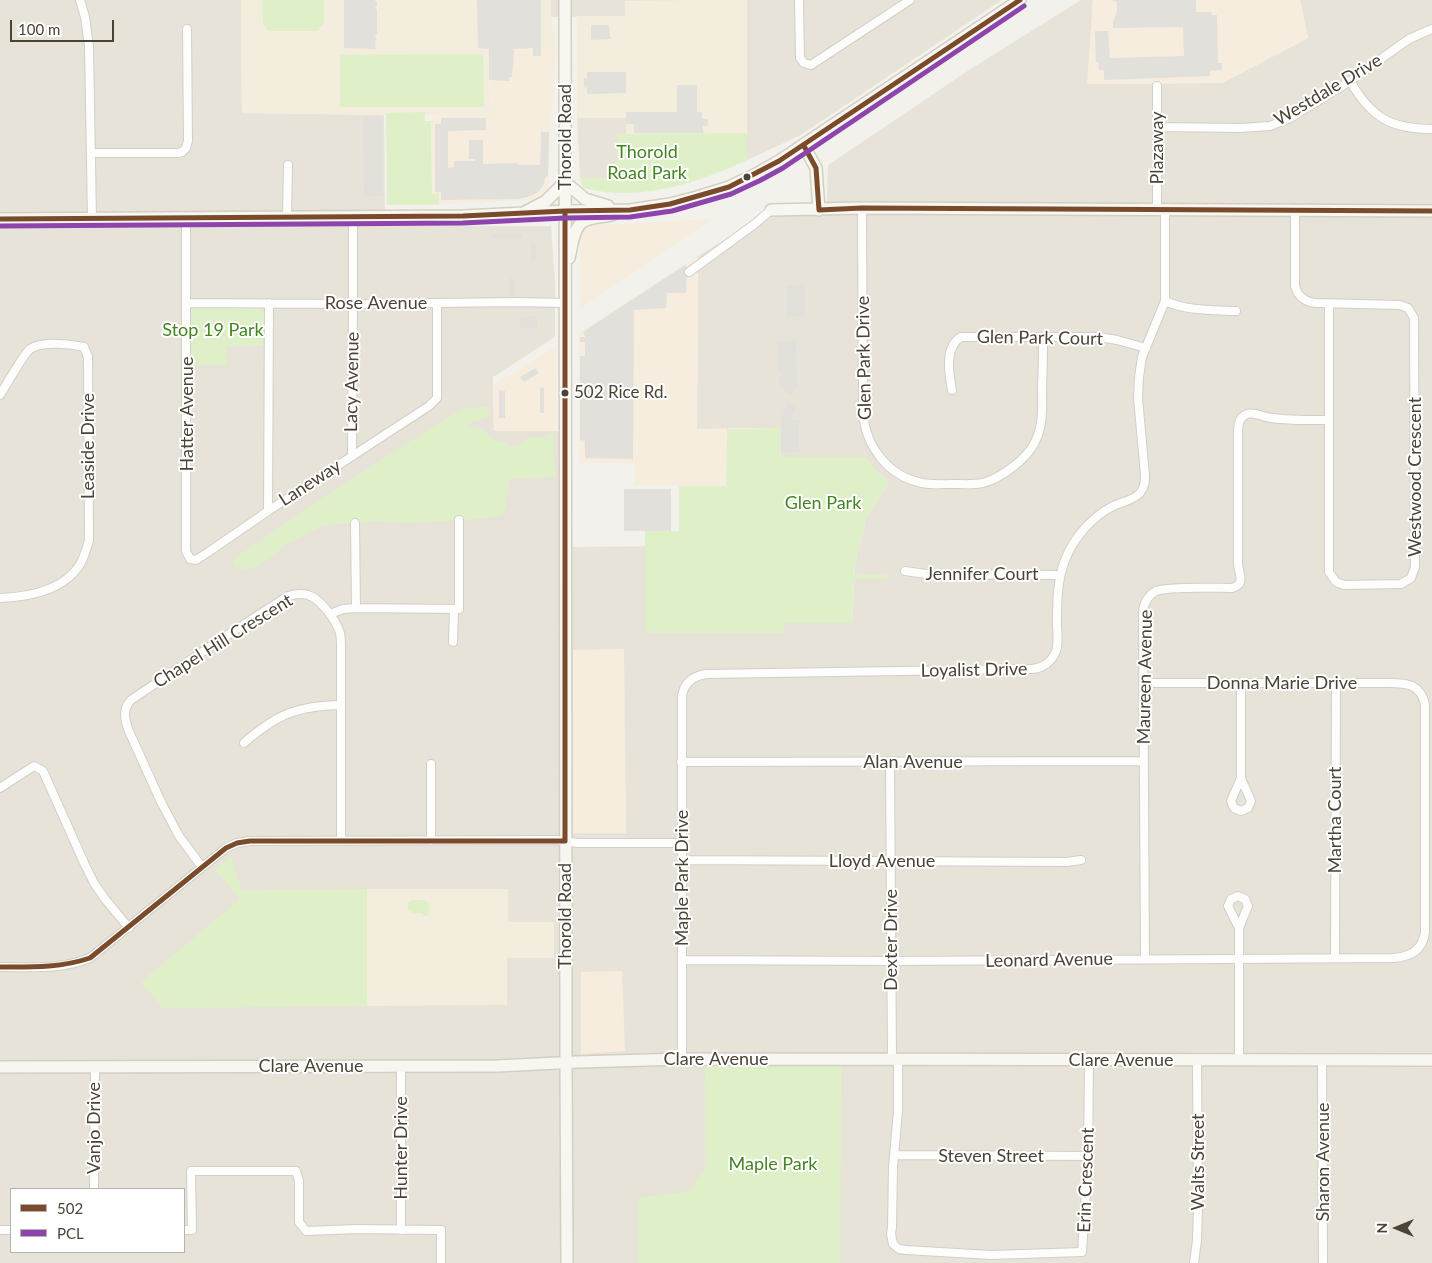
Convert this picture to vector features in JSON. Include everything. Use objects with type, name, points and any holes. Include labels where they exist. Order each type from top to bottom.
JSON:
[{"type":"street","points":[[80,0],[85,17],[89,46],[92,219]]},
{"type":"street","name":"Thorold Road","points":[[565,0],[567,1263]]},
{"type":"street","points":[[799,0],[800,58],[804,64],[812,65],[910,0]]},
{"type":"street","points":[[565,269],[575,233],[584,221],[697,197],[729,187],[758,173],[804,146],[1020,0]]},
{"type":"street","name":"Westdale Drive","points":[[1158,127],[1240,128],[1270,126],[1290,118],[1410,39],[1432,29]]},
{"type":"street","points":[[91,153],[178,153],[186,148],[188,142],[187,30]]},
{"type":"street","points":[[1350,80],[1365,103],[1384,119],[1408,128],[1432,129]]},
{"type":"street","name":"Plazaway","points":[[1157,86],[1161,210]]},
{"type":"street","points":[[804,146],[816,168],[819,210]]},
{"type":"street","points":[[288,165],[288,217]]},
{"type":"street","points":[[524,213],[546,201],[565,178],[576,192],[588,201],[603,206],[630,210]]},
{"type":"street","points":[[689,272],[771,210],[862,208],[1432,211]]},
{"type":"street","name":"Glen Park Drive","points":[[862,208],[864,425],[870,442],[880,458],[898,474],[930,484],[976,484],[992,480],[1022,459],[1035,444],[1042,425],[1043,336]]},
{"type":"street","points":[[0,219],[463,216],[630,210]]},
{"type":"street","name":"Loyalist Drive","points":[[682,696],[684,688],[690,681],[697,676],[706,674],[1025,670],[1039,668],[1050,661],[1057,649],[1060,575],[1074,543],[1084,529],[1097,517],[1111,507],[1136,497],[1144,487],[1145,475],[1138,393],[1140,368],[1164,301],[1161,210]]},
{"type":"street","name":"Westwood Crescent","points":[[1295,211],[1296,289],[1301,298],[1307,301],[1329,304],[1400,305],[1408,308],[1414,318],[1415,567],[1411,578],[1404,583],[1346,585],[1336,582],[1330,575],[1329,304]]},
{"type":"street","name":"Lacy Avenue","points":[[352,217],[354,304],[352,456]]},
{"type":"street","name":"Hatter Avenue","points":[[186,218],[186,551]]},
{"type":"street","points":[[1164,301],[1185,308],[1236,312]]},
{"type":"street","name":"Rose Avenue","points":[[187,303],[565,303]]},
{"type":"street","points":[[268,511],[269,303]]},
{"type":"street","name":"Laneway","points":[[186,551],[190,559],[196,560],[429,406],[437,398],[437,303]]},
{"type":"street","name":"Glen Park Court","points":[[952,390],[950,352],[953,344],[959,338],[1043,336],[1108,338],[1146,348]]},
{"type":"street","name":"Leaside Drive","points":[[0,395],[28,349],[40,345],[64,344],[84,347],[88,357],[89,540],[85,555],[79,567],[52,588],[22,597],[0,598]]},
{"type":"street","name":"Maureen Avenue","points":[[1145,959],[1143,610],[1150,596],[1157,591],[1165,589],[1233,588],[1238,586],[1241,576],[1238,564],[1238,424],[1240,420],[1245,415],[1251,414],[1290,420],[1329,420]]},
{"type":"street","points":[[330,614],[343,609],[356,608],[459,609],[459,520]]},
{"type":"street","points":[[355,523],[356,608]]},
{"type":"street","name":"Jennifer Court","points":[[905,571],[926,574],[1060,575]]},
{"type":"street","name":"Chapel Hill Crescent","points":[[202,867],[179,836],[161,802],[128,729],[124,717],[126,706],[134,698],[223,638],[288,596],[298,594],[308,595],[317,599],[330,614],[340,632],[341,840]]},
{"type":"street","points":[[453,642],[454,609]]},
{"type":"street","name":"Donna Marie Drive","points":[[1143,683],[1404,683],[1412,686],[1423,697],[1425,705],[1429,805]]},
{"type":"street","points":[[1241,778],[1242,683]]},
{"type":"street","name":"Martha Court","points":[[1335,957],[1336,683]]},
{"type":"street","name":"Maple Park Drive","points":[[682,696],[682,1059]]},
{"type":"street","points":[[244,742],[265,725],[286,714],[308,707],[341,705]]},
{"type":"street","name":"Alan Avenue","points":[[681,762],[1144,761]]},
{"type":"street","name":"Dexter Drive","points":[[890,762],[891,962],[895,1059]]},
{"type":"street","points":[[431,764],[431,841]]},
{"type":"street","points":[[0,788],[34,766],[43,771],[94,883],[129,928]]},
{"type":"street","points":[[1429,805],[1429,901]]},
{"type":"street","points":[[0,967],[57,967],[75,964],[90,958],[226,848],[243,842],[556,840],[592,843],[682,843]]},
{"type":"street","name":"Lloyd Avenue","points":[[682,860],[1067,862],[1081,860]]},
{"type":"street","name":"Leonard Avenue","points":[[682,960],[891,962],[1402,957],[1415,952],[1421,945],[1425,936],[1429,901]]},
{"type":"street","points":[[1239,928],[1239,1060]]},
{"type":"street","name":"Clare Avenue","points":[[0,1067],[497,1066],[682,1059],[1432,1060]]},
{"type":"street","name":"Erin Crescent","points":[[895,1059],[898,1111],[894,1155],[892,1244],[899,1249],[906,1250],[992,1255],[1082,1252],[1088,1156],[1089,1060]]},
{"type":"street","name":"Sharon Avenue","points":[[1322,1060],[1323,1263]]},
{"type":"street","name":"Walts Street","points":[[1194,1263],[1198,1205],[1197,1061]]},
{"type":"street","name":"Hunter Drive","points":[[401,1066],[401,1230]]},
{"type":"street","name":"Vanjo Drive","points":[[94,1188],[95,1067]]},
{"type":"street","name":"Steven Street","points":[[894,1155],[1088,1156]]},
{"type":"street","points":[[185,1230],[192,1230],[191,1171],[296,1171],[299,1180],[299,1222],[306,1231],[357,1229],[441,1230],[441,1263]]},
{"type":"shaded area","points":[[0,0],[241,0],[242,113],[384,115],[385,226],[551,226],[555,282],[555,337],[493,377],[494,431],[565,431],[565,547],[680,546],[680,633],[783,633],[784,623],[852,623],[855,564],[867,516],[889,482],[876,471],[865,457],[781,457],[780,425],[776,428],[697,429],[698,256],[771,210],[827,205],[828,165],[969,70],[1081,0],[1093,0],[1088,84],[1222,83],[1308,38],[1300,0],[1432,0],[1432,1263],[0,1263]]},
{"type":"shaded area","points":[[241,0],[551,0],[551,17],[557,48],[514,49],[489,80],[491,116],[242,113]]},
{"type":"shaded area","points":[[344,0],[375,0],[377,2],[377,6],[375,6],[377,9],[376,49],[344,48]]},
{"type":"shaded area","points":[[477,0],[541,0],[541,56],[533,56],[533,48],[514,49],[512,77],[509,77],[509,81],[489,80],[489,49],[478,48]]},
{"type":"shaded area","points":[[551,0],[732,0],[626,1],[625,16],[551,17]]},
{"type":"shaded area","points":[[747,0],[1002,0],[799,136],[747,160]]},
{"type":"shaded area","points":[[747,0],[747,133],[626,134],[626,118],[577,118],[577,16],[625,16],[625,1]]},
{"type":"shaded area","points":[[1093,0],[1300,0],[1308,38],[1222,83],[1087,84]]},
{"type":"shaded area","points":[[1112,0],[1196,0],[1196,12],[1211,12],[1212,15],[1217,15],[1218,63],[1222,63],[1222,70],[1210,71],[1210,76],[1104,80],[1104,70],[1099,70],[1098,62],[1096,62],[1095,31],[1108,31],[1110,58],[1184,56],[1183,27],[1113,28],[1117,2]]},
{"type":"shaded area","points":[[591,25],[609,25],[611,39],[591,40]]},
{"type":"shaded area","points":[[557,48],[551,116],[548,192],[534,200],[433,205],[431,122],[433,116],[491,116],[489,49]]},
{"type":"shaded area","points":[[587,72],[626,72],[626,93],[587,94],[587,88],[584,87],[584,78],[587,78]]},
{"type":"shaded area","points":[[677,85],[697,85],[697,112],[702,112],[702,119],[708,119],[708,126],[703,126],[703,133],[634,133],[634,124],[626,124],[626,112],[677,112]]},
{"type":"shaded area","points":[[363,117],[382,117],[383,196],[364,196]]},
{"type":"shaded area","points":[[441,118],[486,118],[486,130],[448,131],[448,168],[454,167],[454,161],[475,161],[475,159],[469,159],[469,140],[483,140],[483,164],[517,163],[517,165],[540,165],[541,132],[549,132],[548,176],[545,177],[544,184],[537,193],[517,199],[441,200],[441,192],[435,192],[435,124],[441,124]]},
{"type":"shaded area","points":[[577,118],[626,118],[626,134],[617,134],[617,178],[580,178]]},
{"type":"shaded area","points":[[712,219],[580,309],[581,237],[585,228],[598,225]]},
{"type":"shaded area","points":[[493,234],[522,234],[522,238],[493,238]]},
{"type":"shaded area","points":[[531,243],[536,243],[537,261],[531,261]]},
{"type":"shaded area","points":[[698,256],[697,429],[777,428],[777,486],[635,486],[635,463],[579,463],[579,333]]},
{"type":"shaded area","points":[[685,265],[687,268],[686,293],[667,293],[666,308],[634,310],[633,459],[585,458],[585,441],[580,440],[580,356],[585,356],[585,342],[580,342],[580,337],[586,337],[583,332]]},
{"type":"shaded area","points":[[509,278],[514,278],[514,298],[509,298]]},
{"type":"shaded area","points":[[786,285],[805,285],[805,316],[786,316]]},
{"type":"shaded area","points":[[537,316],[537,328],[520,328],[520,317]]},
{"type":"shaded area","points":[[777,341],[796,341],[797,388],[789,395],[777,379],[783,373],[778,373]]},
{"type":"shaded area","points":[[556,346],[556,431],[494,431],[493,385]]},
{"type":"shaded area","points":[[535,368],[539,373],[524,382],[520,377]]},
{"type":"shaded area","points":[[540,387],[544,388],[544,413],[540,413]]},
{"type":"shaded area","points":[[499,390],[505,391],[505,418],[499,418]]},
{"type":"shaded area","points":[[788,403],[796,407],[790,420],[799,420],[799,452],[781,452],[781,418]]},
{"type":"shaded area","points":[[624,489],[671,489],[671,531],[624,531]]},
{"type":"shaded area","points":[[624,649],[626,833],[573,833],[573,650]]},
{"type":"shaded area","points":[[367,889],[508,889],[508,922],[554,922],[554,958],[507,958],[507,1005],[367,1006]]},
{"type":"shaded area","points":[[622,971],[625,1051],[581,1054],[581,972]]},
{"type":"green space","points":[[262,0],[324,0],[324,23],[317,31],[269,31],[263,23]]},
{"type":"green space","points":[[483,54],[484,107],[340,107],[340,55]]},
{"type":"green space","points":[[425,112],[425,121],[439,121],[431,122],[432,194],[439,194],[439,205],[387,205],[386,113]]},
{"type":"green space","name":"Thorold Road Park","points":[[747,133],[747,160],[700,179],[668,188],[634,193],[617,193],[583,188],[580,178],[617,178],[617,134]]},
{"type":"green space","name":"Stop 19 Park","points":[[198,307],[259,307],[264,313],[264,346],[227,346],[227,365],[190,365],[190,314],[192,310]]},
{"type":"green space","points":[[488,406],[490,411],[486,418],[466,424],[467,427],[482,430],[494,440],[504,442],[511,447],[517,446],[530,437],[543,437],[553,433],[555,477],[510,479],[505,510],[502,515],[489,518],[410,523],[375,521],[325,525],[288,543],[260,565],[247,569],[237,568],[233,563],[235,558],[326,496],[440,422],[463,409]]},
{"type":"green space","name":"Glen Park","points":[[776,425],[780,425],[781,457],[865,457],[876,471],[889,482],[867,516],[854,574],[886,575],[887,579],[854,579],[852,623],[784,623],[784,633],[645,633],[645,531],[679,531],[679,486],[726,486],[727,429],[776,428]]},
{"type":"green space","points":[[231,857],[242,890],[367,889],[367,1006],[163,1008],[141,982],[240,899],[215,869]]},
{"type":"green space","points":[[411,900],[425,900],[430,905],[427,916],[408,910],[408,903]]},
{"type":"green space","name":"Maple Park","points":[[705,1064],[841,1066],[840,1263],[638,1263],[638,1198],[688,1192],[706,1167]]},
{"type":"transit line","name":"502","points":[[0,219],[463,216],[630,210],[670,204],[729,187],[779,161],[1020,0]]},
{"type":"transit line","name":"PCL","points":[[0,226],[463,223],[630,217],[672,211],[731,194],[783,168],[1024,6]]},
{"type":"transit line","name":"502","points":[[804,146],[816,168],[819,210],[862,208],[1432,211]]},
{"type":"transit line","name":"502","points":[[0,967],[57,965],[90,958],[226,848],[237,843],[250,841],[565,841],[565,211]]},
{"type":"place","name":"502 Rice Rd.","points":[[565,393]]}]
